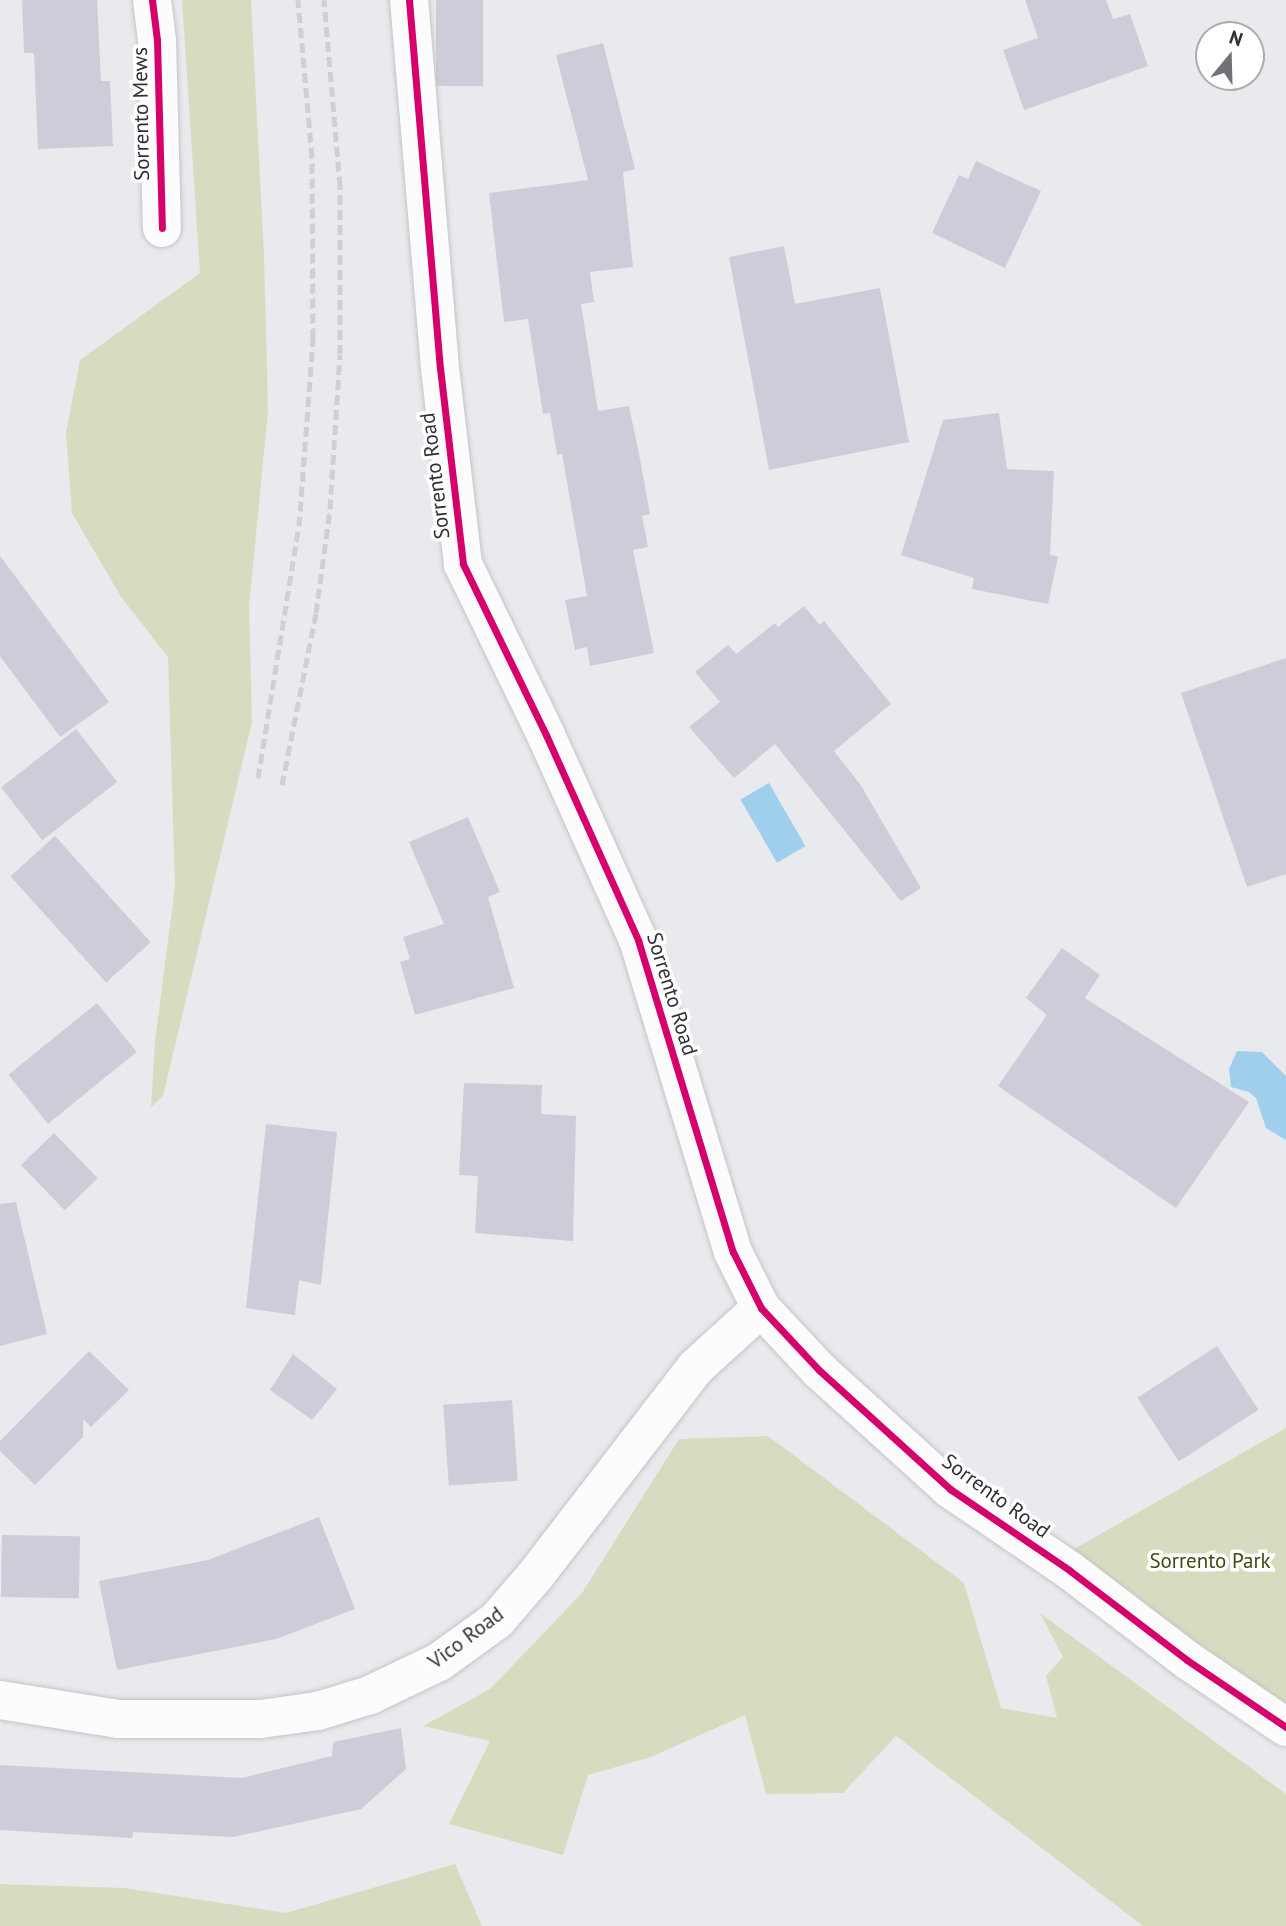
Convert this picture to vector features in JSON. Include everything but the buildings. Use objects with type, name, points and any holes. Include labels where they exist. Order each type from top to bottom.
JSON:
[{"type":"main road","name":"Sorrento Mews","points":[[152,0],[158,40],[162,228]]},
{"type":"main road","name":"Sorrento Road","points":[[409,0],[440,368],[463,564],[546,735],[638,940],[733,1252],[761,1308],[820,1371],[950,1489],[1069,1570],[1187,1660],[1286,1727]]},
{"type":"main road","name":"Vico Road","points":[[0,1700],[118,1719],[261,1719],[318,1711],[370,1695],[439,1662],[497,1619],[535,1576],[695,1368],[761,1308]]},
{"type":"green space","points":[[182,0],[251,0],[264,255],[268,411],[249,607],[252,722],[163,1096],[151,1107],[155,1041],[175,887],[168,657],[121,597],[72,513],[66,433],[80,360],[200,273]]},
{"type":"green space","name":"Sorrento Park","points":[[1286,1428],[1286,1704],[1067,1553]]},
{"type":"green space","points":[[768,1436],[964,1583],[1001,1708],[1057,1718],[1046,1676],[1063,1657],[1040,1613],[1286,1794],[1286,1926],[1143,1926],[896,1736],[843,1793],[766,1794],[745,1715],[651,1757],[588,1775],[563,1855],[449,1824],[490,1741],[423,1726],[490,1689],[582,1593],[679,1439]]},
{"type":"green space","points":[[455,1864],[482,1926],[0,1926],[0,1884],[124,1888],[286,1913]]},
{"type":"water","points":[[769,783],[806,846],[777,863],[740,800]]},
{"type":"water","points":[[1237,1051],[1262,1052],[1286,1076],[1286,1140],[1266,1128],[1256,1098],[1249,1092],[1231,1087],[1229,1069]]},
{"type":"railway","points":[[258,778],[299,526],[313,338],[312,157],[298,0]]},
{"type":"railway","points":[[282,785],[316,613],[330,509],[340,354],[340,186],[324,0]]},
{"type":"cycle path","points":[[152,0],[157,40],[162,228]]},
{"type":"cycle path","points":[[409,0],[440,368],[463,564],[546,735],[638,940],[733,1252],[761,1308],[820,1371],[950,1489],[1069,1570],[1187,1660],[1286,1727]]}]
